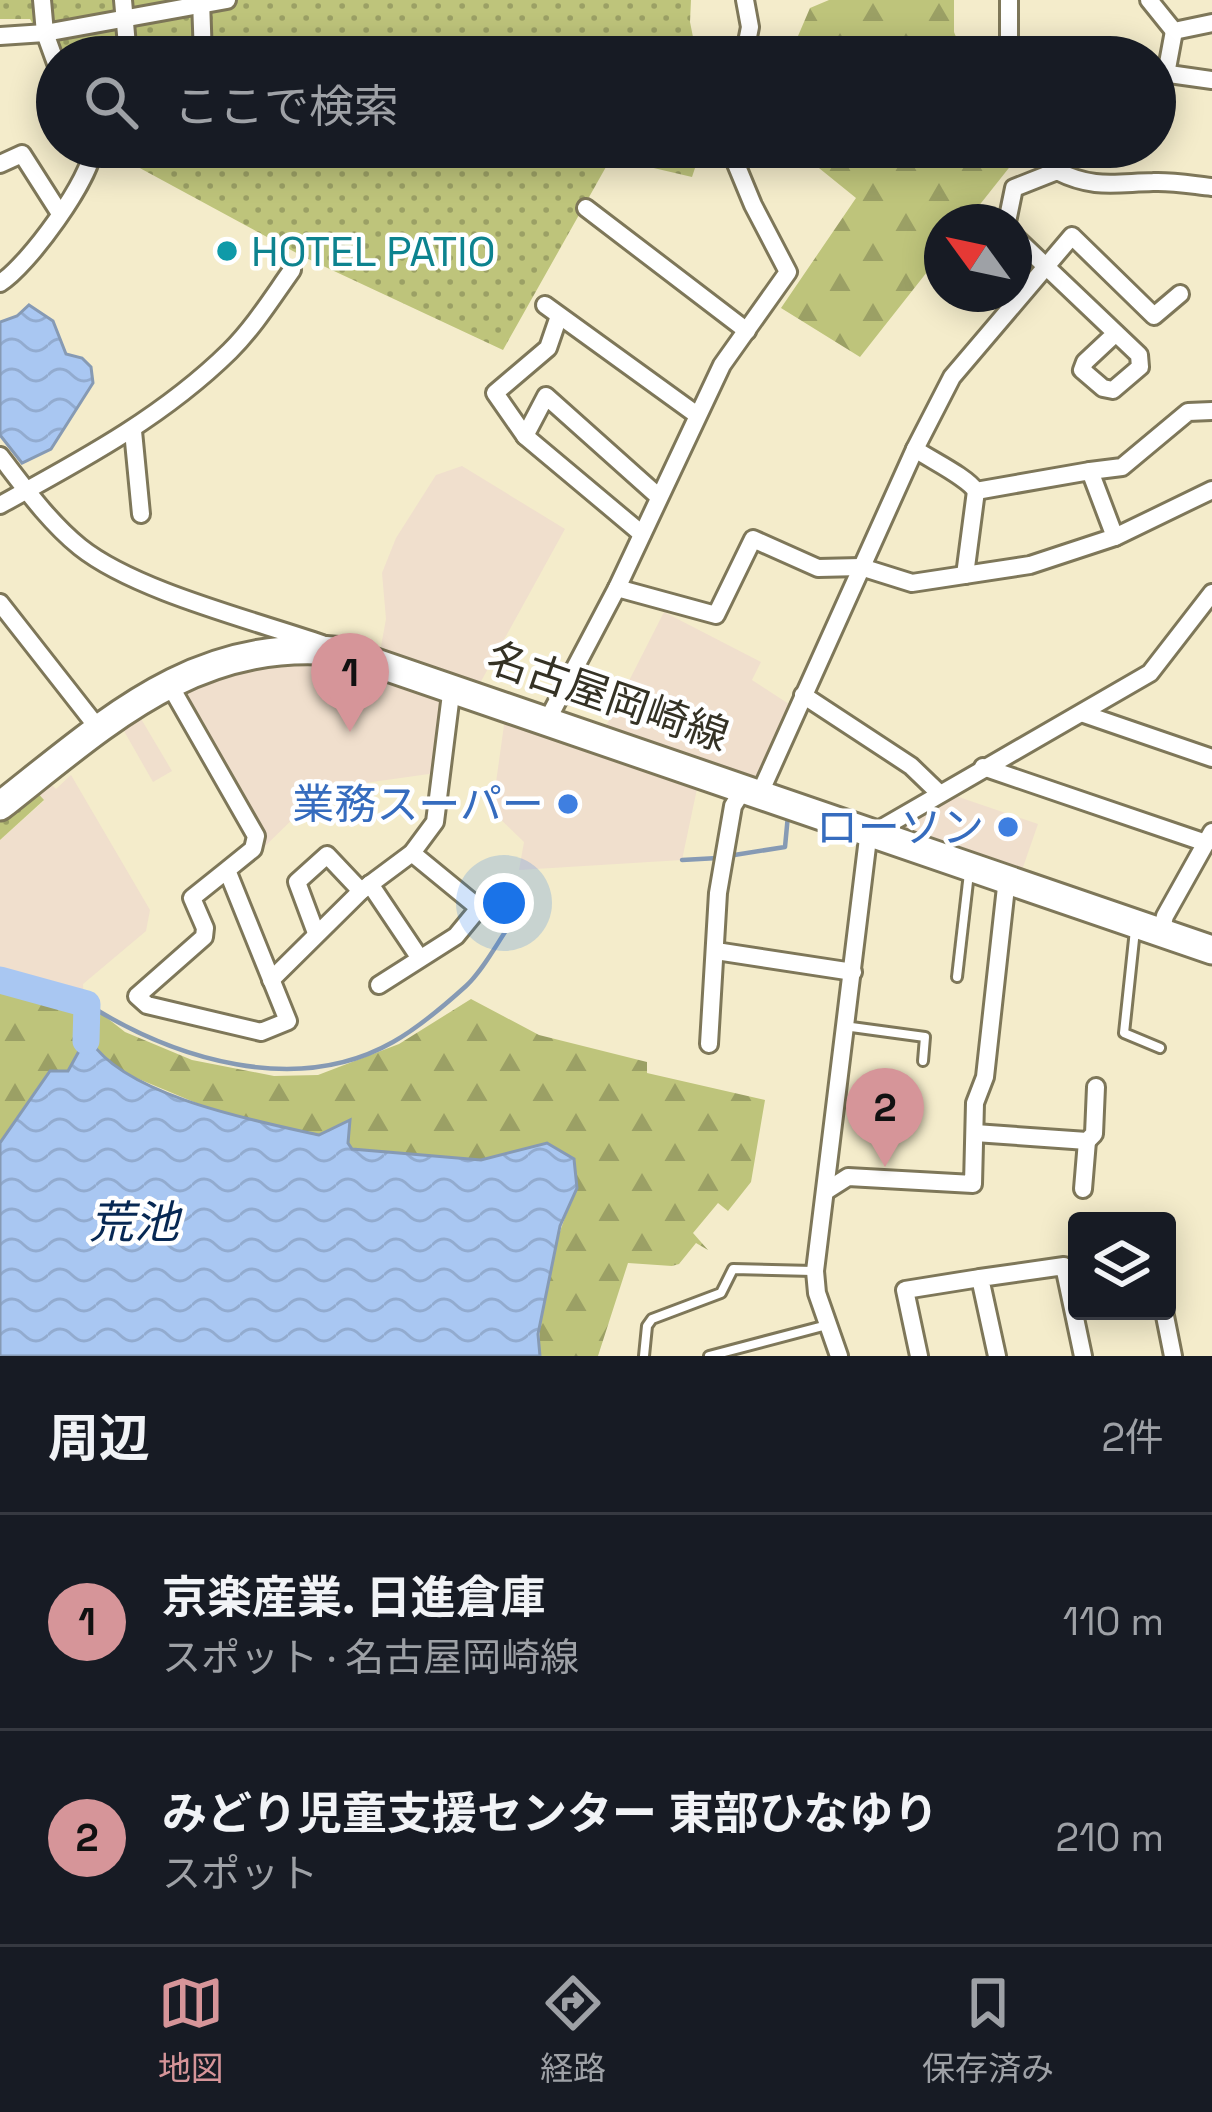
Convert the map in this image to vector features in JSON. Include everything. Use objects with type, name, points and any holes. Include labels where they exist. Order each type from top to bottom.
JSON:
[{"type":"main road","name":"名古屋岡崎線","points":[[0,806],[98,728],[168,682],[248,655],[292,649],[344,652],[1212,950]]},
{"type":"street","points":[[42,0],[47,36]]},
{"type":"street","points":[[0,36],[46,33],[124,10],[227,0]]},
{"type":"street","points":[[745,0],[748,36]]},
{"type":"street","points":[[1009,0],[1009,36]]},
{"type":"street","points":[[1149,0],[1174,31]]},
{"type":"street","points":[[201,4],[202,36]]},
{"type":"street","points":[[1174,31],[1212,23]]},
{"type":"street","points":[[1172,36],[1174,31]]},
{"type":"street","points":[[1176,75],[1212,80]]},
{"type":"street","points":[[0,164],[22,154],[59,212]]},
{"type":"street","points":[[0,283],[16,274],[89,168]]},
{"type":"street","points":[[548,719],[722,364],[788,272],[737,168]]},
{"type":"street","points":[[1054,168],[1082,184],[1212,187]]},
{"type":"street","points":[[1009,204],[1014,188],[1057,171]]},
{"type":"street","points":[[586,208],[747,331]]},
{"type":"street","points":[[709,1044],[724,850],[733,806],[752,790],[802,695],[952,376],[1072,236],[1154,316],[1180,295]]},
{"type":"street","points":[[1032,253],[1116,333]]},
{"type":"street","points":[[0,505],[134,430],[232,349],[292,270]]},
{"type":"street","points":[[642,534],[525,436],[496,393],[548,348],[552,310],[697,415]]},
{"type":"street","points":[[525,436],[546,396],[659,497]]},
{"type":"street","points":[[976,491],[1122,467],[1188,412],[1212,411]]},
{"type":"street","points":[[134,430],[141,514]]},
{"type":"street","points":[[915,449],[971,483],[976,491],[965,574]]},
{"type":"street","points":[[0,456],[72,540],[126,574],[344,652]]},
{"type":"street","points":[[1090,471],[1115,537]]},
{"type":"street","points":[[616,588],[716,615],[753,539],[818,568],[861,567],[912,583],[1030,565],[1115,537],[1212,490]]},
{"type":"street","points":[[839,1356],[817,1293],[815,1271],[842,1025],[872,831],[1150,673],[1212,593]]},
{"type":"street","points":[[0,603],[98,728]]},
{"type":"street","points":[[168,682],[256,836],[253,850],[227,869],[192,898],[206,928],[204,937],[137,995],[138,999],[261,1032],[288,1021],[227,869]]},
{"type":"street","points":[[271,980],[365,887],[412,853],[435,822],[452,686]]},
{"type":"street","points":[[802,695],[911,766],[939,794]]},
{"type":"street","points":[[1084,714],[1211,755]]},
{"type":"street","points":[[983,767],[1209,838],[1165,916],[1148,927]]},
{"type":"street","points":[[379,985],[457,936],[479,908],[412,853]]},
{"type":"street","points":[[316,933],[297,882],[327,855],[365,887],[419,957]]},
{"type":"street","points":[[826,1191],[848,1177],[973,1184],[975,1102],[985,1077],[1007,878]]},
{"type":"street","points":[[716,951],[853,972]]},
{"type":"street","points":[[1083,1189],[1087,1141],[1094,1134],[1096,1087]]},
{"type":"street","points":[[975,1133],[1087,1141]]},
{"type":"street","points":[[920,1356],[905,1290],[1068,1265]]},
{"type":"street","points":[[980,1278],[997,1356]]},
{"type":"street","points":[[1078,1320],[1083,1356]]},
{"type":"street","points":[[1166,1320],[1173,1356]]},
{"type":"lane","points":[[957,977],[970,866]]},
{"type":"lane","points":[[1148,927],[1124,1033],[1160,1048]]},
{"type":"lane","points":[[842,1025],[925,1037],[923,1061]]},
{"type":"lane","points":[[644,1356],[652,1319],[721,1293],[733,1269],[815,1271]]},
{"type":"lane","points":[[709,1356],[828,1325]]},
{"type":"shaded area","points":[[462,466],[565,529],[479,685],[380,652],[386,619],[382,573],[396,538],[436,475]]},
{"type":"shaded area","points":[[664,612],[761,662],[752,680],[792,706],[762,776],[754,780],[605,728]]},
{"type":"shaded area","points":[[277,662],[338,665],[445,697],[436,773],[351,785],[329,794],[300,812],[259,852],[183,696],[185,687],[200,680]]},
{"type":"shaded area","points":[[137,712],[172,771],[153,782],[120,724]]},
{"type":"shaded area","points":[[505,718],[698,784],[682,860],[519,870],[524,842],[492,811]]},
{"type":"shaded area","points":[[71,775],[150,910],[146,931],[83,984],[84,1000],[0,976],[0,840],[44,801],[36,791],[48,781],[56,789]]},
{"type":"shaded area","points":[[950,794],[1038,824],[1021,873],[904,833],[901,824]]},
{"type":"green space","points":[[0,0],[691,0],[693,36],[40,36],[30,19],[0,19]]},
{"type":"green space","points":[[829,0],[954,0],[956,36],[798,36],[810,8]]},
{"type":"green space","points":[[140,168],[605,168],[503,350],[304,257]]},
{"type":"green space","points":[[654,168],[695,168],[692,177]]},
{"type":"green space","points":[[819,168],[1009,168],[980,204],[924,204],[924,276],[860,357],[781,308],[856,198]]},
{"type":"green space","points":[[36,791],[44,800],[0,840],[0,820]]},
{"type":"green space","points":[[0,976],[84,1000],[125,1032],[192,1060],[274,1076],[318,1075],[399,1044],[471,999],[539,1035],[647,1062],[647,1073],[765,1100],[751,1182],[728,1211],[718,1203],[693,1233],[708,1250],[696,1243],[672,1266],[628,1263],[598,1356],[540,1356],[549,1270],[577,1188],[548,1143],[481,1160],[352,1149],[350,1120],[319,1136],[213,1110],[122,1072],[84,1042],[68,1072],[49,1071],[0,1143]]},
{"type":"water","points":[[29,305],[53,321],[66,354],[82,358],[91,367],[93,383],[51,449],[22,463],[0,435],[0,322]]},
{"type":"water","name":"荒池","points":[[90,1040],[107,1060],[132,1076],[194,1103],[319,1135],[350,1120],[352,1149],[481,1160],[547,1143],[574,1159],[577,1188],[560,1226],[538,1334],[540,1356],[0,1356],[0,1143],[50,1071],[68,1071],[84,1042]]},
{"type":"waterway","points":[[728,856],[785,847],[788,815]]},
{"type":"waterway","points":[[682,860],[718,858]]},
{"type":"waterway","points":[[87,1004],[121,1024],[196,1055],[276,1069],[316,1067],[356,1058],[422,1023],[472,980],[509,926]]},
{"type":"waterway","points":[[0,980],[87,1004],[86,1041]]},
{"type":"place","name":"HOTEL PATIO","points":[[227,251]]},
{"type":"place","name":"京楽産業. 日進倉庫","points":[[350,732]]},
{"type":"place","name":"業務スーパー","points":[[568,804]]},
{"type":"place","name":"ローソン","points":[[1008,827]]},
{"type":"place","name":"みどり児童支援センター 東部ひなゆり","points":[[885,1167]]}]
